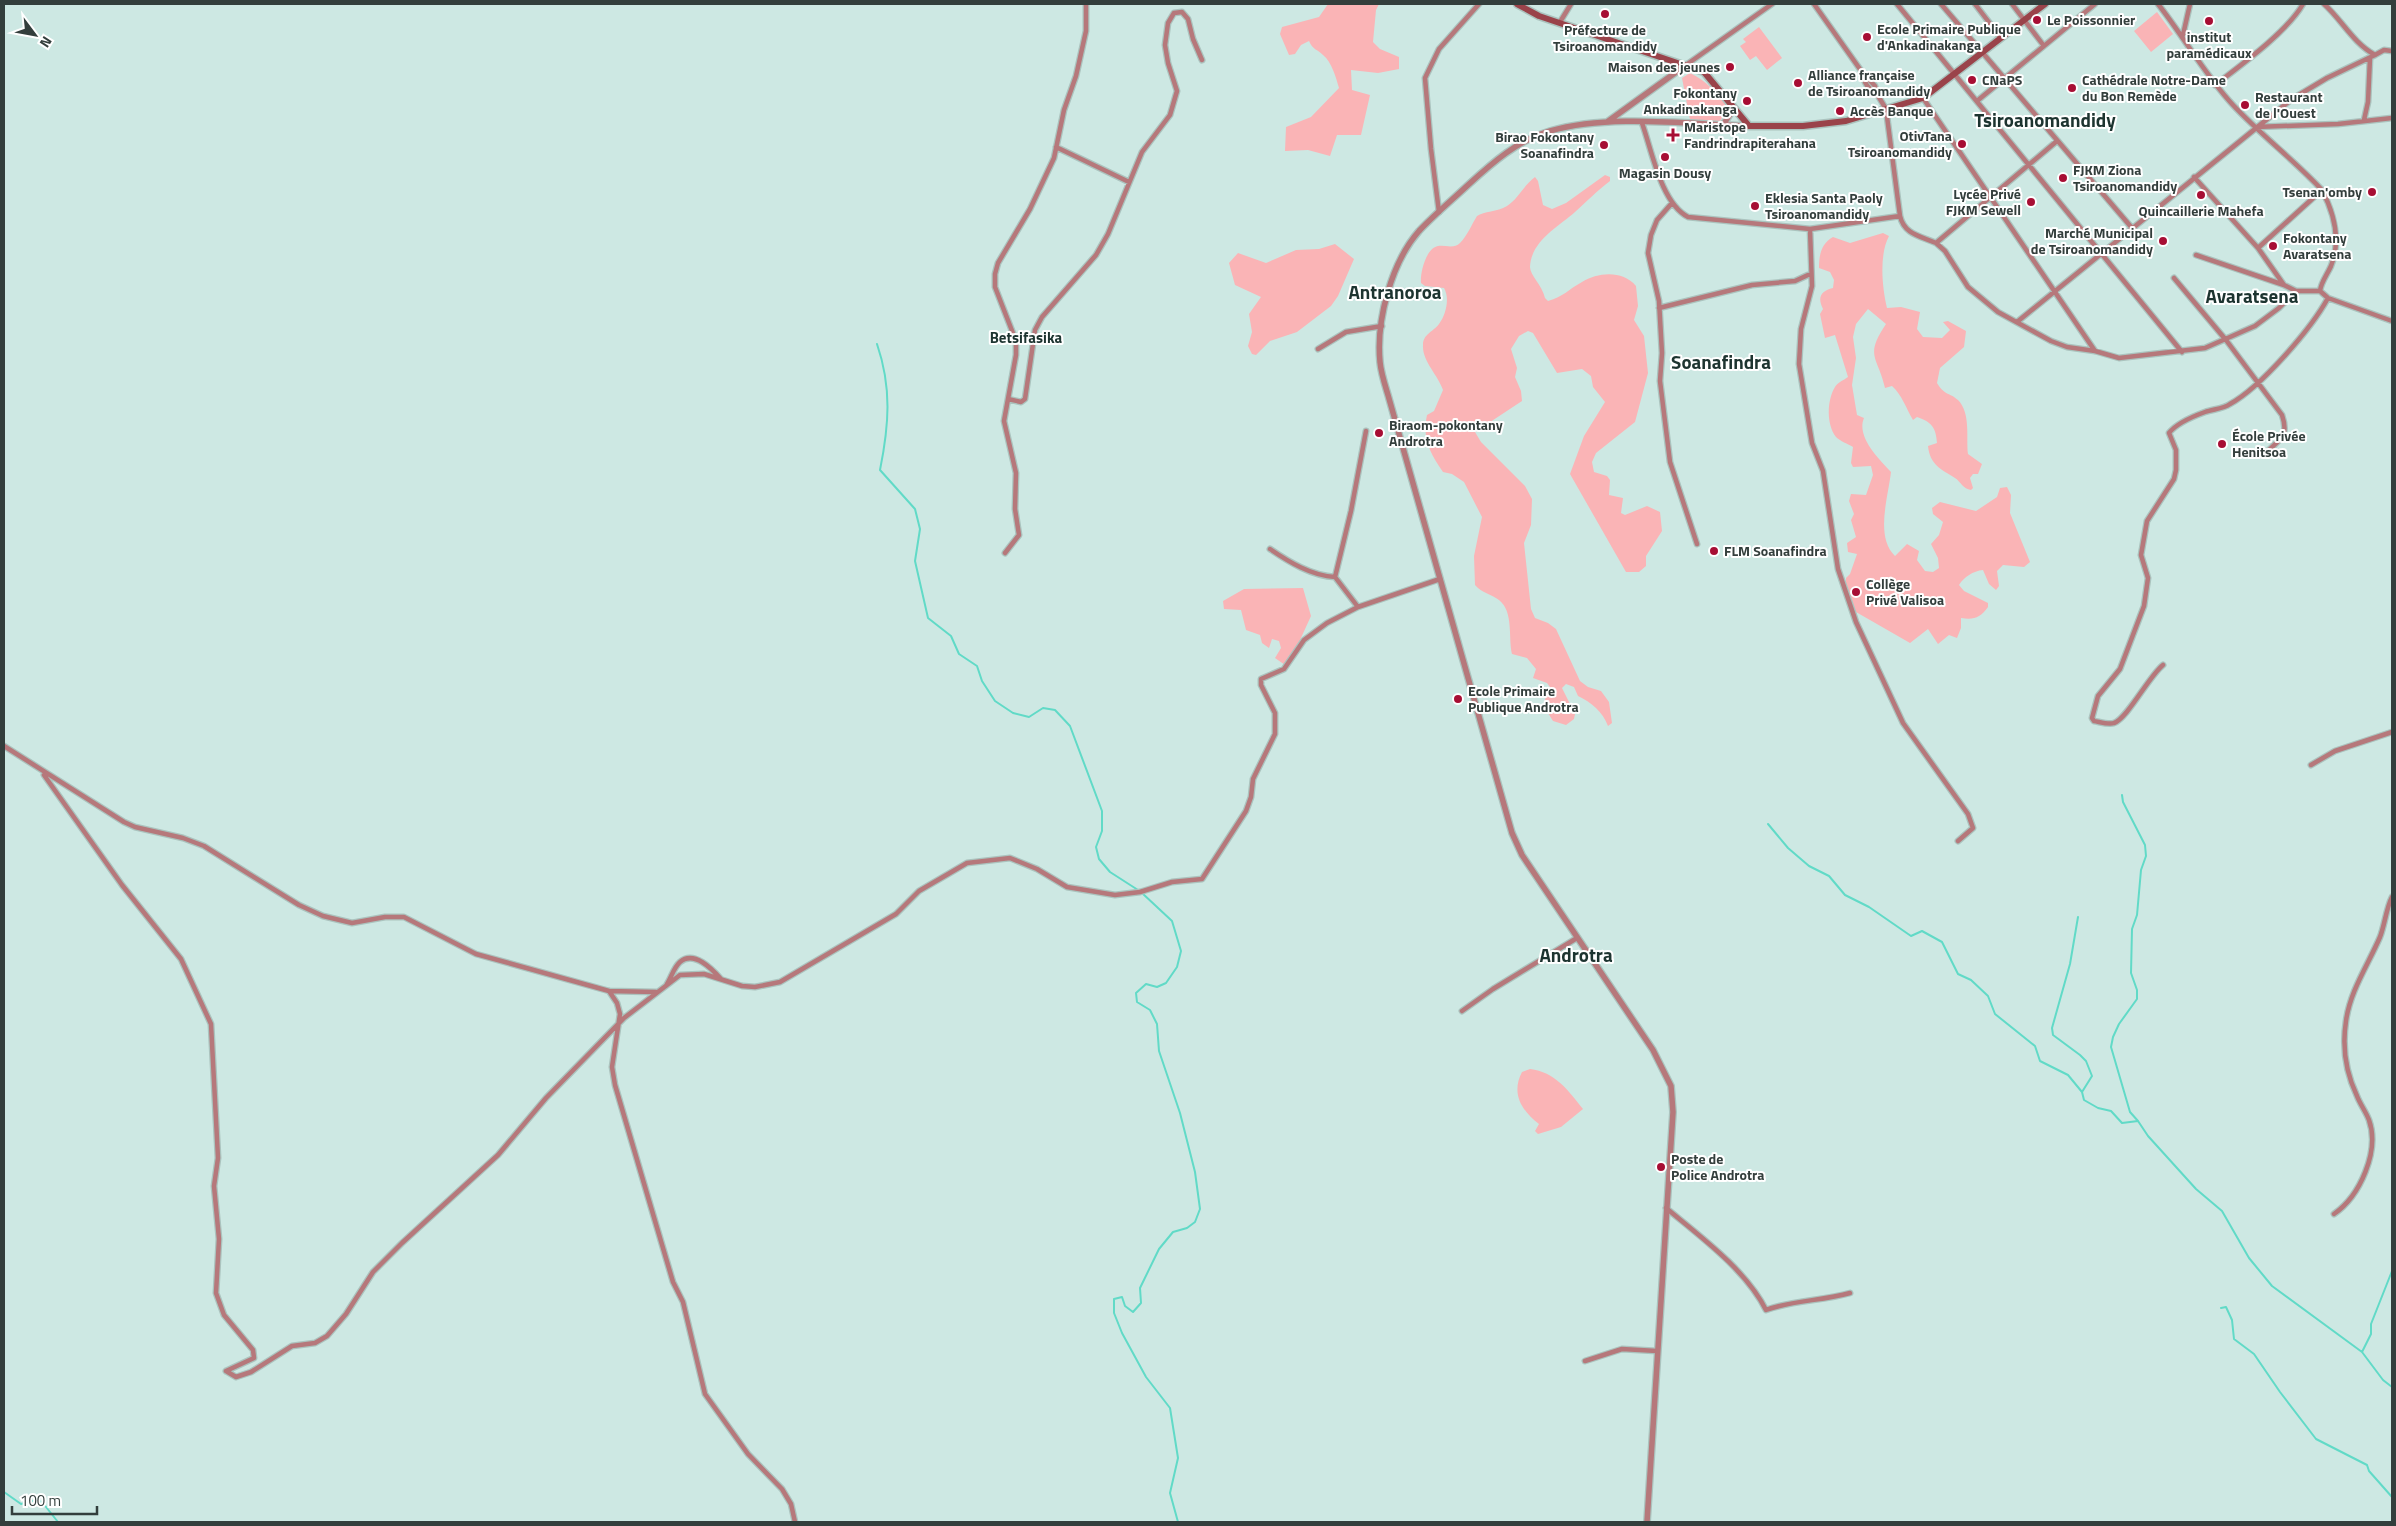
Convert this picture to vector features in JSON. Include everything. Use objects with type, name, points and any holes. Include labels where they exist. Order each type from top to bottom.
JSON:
[{"type":"main road","points":[[1517,4],[1539,16],[1704,72],[1749,126],[1824,124],[1846,121],[1923,98],[2044,4]]},
{"type":"street","points":[[1005,554],[1019,535],[1015,510],[1016,473],[1004,421],[1016,341],[995,287],[995,274],[998,263],[1030,209],[1054,158],[1064,110],[1076,76],[1086,31],[1086,4]]},
{"type":"street","points":[[1439,212],[1431,149],[1426,78],[1438,49],[1479,4]]},
{"type":"street","points":[[1560,22],[1571,4]]},
{"type":"street","points":[[1608,122],[1772,4]]},
{"type":"street","points":[[1814,4],[1862,72],[1875,86],[1877,94],[1886,109],[1902,226],[1910,233],[1936,242],[1945,251],[1968,287],[1982,300],[2017,322],[2051,341],[2067,347],[2095,350],[2119,358],[2182,352],[2204,348],[2255,326],[2279,308],[2296,291]]},
{"type":"street","points":[[1897,4],[2182,352]]},
{"type":"street","points":[[1941,4],[2132,228]]},
{"type":"street","points":[[1975,4],[2001,38]]},
{"type":"street","points":[[2012,4],[2044,46]]},
{"type":"street","points":[[1977,101],[2095,4]]},
{"type":"street","points":[[2158,4],[2183,35],[2215,85],[2255,127],[2322,190],[2327,200],[2336,235],[2336,252],[2320,291]]},
{"type":"street","points":[[2183,35],[2190,4]]},
{"type":"street","points":[[2215,85],[2270,39],[2298,13],[2303,4]]},
{"type":"street","points":[[2324,4],[2359,45],[2375,55]]},
{"type":"street","points":[[1008,399],[1021,402],[1025,399],[1035,330],[1042,317],[1096,255],[1108,234],[1142,152],[1170,115],[1177,91],[1168,63],[1166,45],[1168,23],[1174,13],[1182,12],[1188,19],[1192,39],[1202,60]]},
{"type":"street","points":[[2017,322],[2255,127],[2292,99],[2327,78],[2384,50],[2392,51]]},
{"type":"street","points":[[2364,120],[2368,102],[2370,58]]},
{"type":"street","points":[[1923,98],[2095,350]]},
{"type":"street","points":[[1724,125],[1734,108]]},
{"type":"street","points":[[2255,127],[2338,124],[2392,118]]},
{"type":"street","points":[[1647,1522],[1665,1207],[1673,1112],[1672,1086],[1653,1050],[1522,855],[1512,833],[1380,364],[1382,326],[1394,271],[1404,251],[1418,232],[1486,169],[1517,146],[1548,132],[1608,122],[1749,126]]},
{"type":"street","points":[[1642,123],[1667,197],[1680,212],[1688,217],[1810,229],[1900,216]]},
{"type":"street","points":[[1936,242],[2057,141]]},
{"type":"street","points":[[1056,147],[1129,182]]},
{"type":"street","points":[[2194,177],[2258,248],[2284,285]]},
{"type":"street","points":[[2258,248],[2322,190]]},
{"type":"street","points":[[1672,203],[1657,220],[1651,235],[1648,253],[1659,308],[1662,353],[1660,381],[1670,462],[1697,544]]},
{"type":"street","points":[[1810,229],[1812,286],[1801,329],[1799,364],[1812,443],[1823,471],[1838,569],[1856,622],[1903,723],[1968,814],[1973,828],[1958,841]]},
{"type":"street","points":[[2196,255],[2284,285],[2296,291],[2320,291],[2328,298],[2392,321]]},
{"type":"street","points":[[1659,308],[1752,285],[1795,281],[1808,275]]},
{"type":"street","points":[[2174,278],[2226,340],[2282,415],[2286,427],[2285,435],[2267,452]]},
{"type":"street","points":[[2163,665],[2151,677],[2135,701],[2118,721],[2113,724],[2094,721],[2092,718],[2098,696],[2120,669],[2144,606],[2148,578],[2141,555],[2146,521],[2174,479],[2176,470],[2176,450],[2169,433],[2204,412],[2229,405],[2258,382],[2288,353],[2321,312],[2328,298]]},
{"type":"street","points":[[1318,349],[1346,332],[1382,326]]},
{"type":"street","points":[[1335,577],[1351,511],[1366,431]]},
{"type":"street","points":[[1270,550],[1292,564],[1326,577],[1335,577]]},
{"type":"street","points":[[1335,577],[1358,608]]},
{"type":"street","points":[[42,772],[122,885],[181,959],[211,1024],[218,1158],[214,1186],[219,1239],[216,1293],[224,1315],[253,1350],[254,1358],[226,1371],[236,1377],[251,1372],[292,1346],[315,1343],[328,1336],[346,1314],[373,1272],[498,1155],[546,1098],[618,1025],[680,975],[704,974],[742,986],[755,987],[780,982],[896,914],[919,891],[966,863],[1010,858],[1037,869],[1067,887],[1115,895],[1172,882],[1202,879],[1246,811],[1251,797],[1253,779],[1275,734],[1276,713],[1261,685],[1261,679],[1284,669],[1304,640],[1327,623],[1358,608],[1440,579]]},
{"type":"street","points":[[2311,765],[2318,759],[2335,751],[2392,732]]},
{"type":"street","points":[[4,746],[42,772],[135,827],[184,838],[204,846],[299,905],[323,916],[352,923],[384,917],[404,917],[476,954],[609,991],[657,992]]},
{"type":"street","points":[[2334,1214],[2346,1206],[2361,1182],[2372,1154],[2370,1121],[2348,1076],[2345,1051],[2345,1022],[2350,997],[2381,935],[2392,897]]},
{"type":"street","points":[[1462,1011],[1493,989],[1578,938]]},
{"type":"street","points":[[667,985],[680,962],[686,959],[698,960],[709,964],[722,980]]},
{"type":"street","points":[[609,991],[617,1003],[620,1014],[612,1067],[615,1084],[673,1282],[683,1302],[705,1394],[748,1454],[782,1489],[791,1504],[795,1522]]},
{"type":"street","points":[[1665,1207],[1712,1246],[1757,1292],[1766,1310],[1784,1303],[1833,1298],[1850,1294]]},
{"type":"street","points":[[1585,1361],[1622,1349],[1657,1351]]},
{"type":"shaded area","points":[[1328,4],[1379,4],[1376,10],[1373,42],[1380,49],[1399,57],[1399,69],[1378,73],[1351,70],[1352,90],[1370,95],[1361,135],[1337,135],[1330,156],[1308,150],[1285,151],[1286,127],[1311,117],[1339,88],[1329,62],[1309,41],[1301,45],[1295,54],[1289,55],[1280,34],[1282,27],[1319,17]]},
{"type":"shaded area","points":[[2157,12],[2173,34],[2151,52],[2134,31]]},
{"type":"shaded area","points":[[1759,27],[1782,58],[1767,70],[1756,56],[1750,60],[1740,46],[1746,42],[1743,39]]},
{"type":"shaded area","points":[[1690,73],[1711,88],[1729,108],[1720,121],[1690,120],[1682,78]]},
{"type":"shaded area","points":[[1605,175],[1610,177],[1610,181],[1540,242],[1535,250],[1530,267],[1548,301],[1595,276],[1617,275],[1631,281],[1636,286],[1638,306],[1634,320],[1644,336],[1648,373],[1635,422],[1596,453],[1592,462],[1594,472],[1607,476],[1610,480],[1609,495],[1623,498],[1621,513],[1625,515],[1647,506],[1660,512],[1662,531],[1646,556],[1646,566],[1639,572],[1626,572],[1570,474],[1584,436],[1605,402],[1593,387],[1591,376],[1582,369],[1557,373],[1533,333],[1528,331],[1519,336],[1511,349],[1517,368],[1515,377],[1521,391],[1522,401],[1475,432],[1481,442],[1525,486],[1532,499],[1531,525],[1524,543],[1531,609],[1535,618],[1548,623],[1556,629],[1580,681],[1588,687],[1601,691],[1609,702],[1612,723],[1608,726],[1596,708],[1578,696],[1574,687],[1566,684],[1562,688],[1575,714],[1574,719],[1566,725],[1553,721],[1543,705],[1550,687],[1547,683],[1533,678],[1536,669],[1527,658],[1512,654],[1509,618],[1504,605],[1475,585],[1474,556],[1482,517],[1464,482],[1452,474],[1443,472],[1434,459],[1428,445],[1426,438],[1427,415],[1434,411],[1443,390],[1425,357],[1423,341],[1437,327],[1441,320],[1445,311],[1447,297],[1444,288],[1425,286],[1421,283],[1421,279],[1423,267],[1430,251],[1438,246],[1458,245],[1477,216],[1507,206],[1535,177],[1538,181],[1543,205],[1552,209],[1566,203]]},
{"type":"shaded area","points":[[1883,233],[1889,236],[1884,252],[1882,271],[1887,308],[1901,307],[1920,312],[1917,329],[1923,337],[1942,338],[1950,330],[1943,322],[1948,321],[1966,331],[1964,347],[1940,368],[1937,383],[1942,390],[1958,400],[1962,405],[1967,426],[1968,454],[1982,464],[1978,474],[1973,474],[1970,478],[1973,488],[1971,490],[1964,487],[1941,469],[1931,458],[1928,446],[1937,443],[1936,433],[1932,426],[1930,423],[1917,417],[1913,420],[1892,386],[1885,388],[1874,350],[1879,335],[1886,324],[1868,309],[1856,324],[1853,337],[1856,358],[1852,385],[1857,415],[1864,418],[1862,425],[1866,440],[1875,454],[1891,472],[1884,517],[1884,528],[1889,548],[1895,556],[1907,544],[1919,551],[1917,560],[1925,571],[1933,572],[1939,568],[1938,558],[1931,544],[1939,535],[1943,522],[1933,514],[1932,508],[1940,502],[1976,511],[1997,497],[2000,488],[2007,487],[2011,495],[2010,513],[2030,562],[2024,567],[2003,565],[1997,571],[1999,586],[1996,590],[1989,584],[1983,570],[1966,577],[1959,585],[1964,591],[1988,603],[1988,607],[1982,614],[1976,617],[1970,619],[1961,618],[1961,628],[1957,638],[1949,635],[1938,644],[1928,629],[1910,643],[1856,612],[1846,583],[1846,578],[1850,574],[1857,554],[1848,552],[1847,543],[1856,537],[1851,520],[1854,514],[1849,501],[1851,494],[1866,495],[1873,475],[1871,466],[1853,467],[1851,463],[1853,447],[1836,437],[1830,426],[1829,405],[1832,392],[1838,384],[1848,377],[1835,335],[1825,338],[1820,314],[1823,309],[1820,298],[1823,293],[1833,288],[1834,280],[1830,272],[1819,268],[1823,246],[1833,237],[1850,243]]},
{"type":"shaded area","points":[[1335,244],[1354,259],[1338,296],[1331,306],[1297,332],[1270,341],[1256,355],[1252,354],[1248,346],[1252,332],[1249,314],[1261,297],[1235,285],[1229,263],[1238,253],[1266,263],[1296,250],[1319,249]]},
{"type":"shaded area","points":[[1303,588],[1311,616],[1295,651],[1285,665],[1275,658],[1281,648],[1279,641],[1272,639],[1269,648],[1262,643],[1260,635],[1246,630],[1241,610],[1224,609],[1223,601],[1244,589]]},
{"type":"shaded area","points":[[1530,1069],[1554,1078],[1583,1109],[1561,1127],[1538,1134],[1535,1131],[1539,1124],[1523,1107],[1517,1087],[1522,1072]]},
{"type":"waterway","points":[[877,344],[885,376],[888,407],[880,470],[915,509],[920,529],[915,561],[928,618],[951,636],[959,654],[977,666],[982,681],[995,701],[1013,713],[1029,717],[1043,708],[1055,710],[1070,726],[1102,811],[1102,831],[1096,847],[1099,859],[1110,872],[1138,890]]},
{"type":"waterway","points":[[2122,795],[2123,802],[2145,845],[2146,856],[2141,870],[2137,915],[2132,929],[2131,973],[2137,990],[2137,999],[2119,1024],[2111,1047],[2130,1112],[2138,1121]]},
{"type":"waterway","points":[[1768,824],[1788,848],[1809,866],[1829,876],[1845,895],[1869,907],[1911,936],[1922,931],[1942,942],[1958,974],[1971,980],[1988,996],[1995,1014],[2035,1046],[2040,1061],[2068,1075],[2082,1092]]},
{"type":"waterway","points":[[1142,893],[1172,921],[1181,951],[1177,967],[1166,983],[1157,987],[1146,984],[1136,993],[1137,1002],[1150,1010],[1157,1024],[1159,1051],[1180,1113],[1195,1172],[1200,1209],[1195,1222],[1187,1228],[1173,1232],[1159,1249],[1140,1288],[1141,1303],[1133,1312],[1125,1306],[1122,1297],[1114,1299],[1114,1313],[1122,1333],[1146,1377],[1170,1408],[1178,1458],[1170,1493],[1178,1522]]},
{"type":"waterway","points":[[2078,917],[2070,964],[2052,1028],[2053,1035],[2086,1061],[2092,1076],[2082,1092],[2084,1100],[2098,1108],[2111,1111],[2122,1123],[2138,1121],[2148,1136],[2196,1189],[2222,1211],[2249,1258],[2272,1286],[2362,1352],[2383,1380],[2392,1387]]},
{"type":"waterway","points":[[2362,1352],[2371,1334],[2371,1324],[2392,1271]]},
{"type":"waterway","points":[[2221,1308],[2226,1307],[2232,1320],[2234,1339],[2254,1354],[2316,1439],[2367,1465],[2369,1471],[2392,1497]]},
{"type":"waterway","points":[[4,1492],[21,1504],[36,1500],[42,1502],[58,1522]]},
{"type":"place","name":"Préfecture de Tsiroanomandidy","points":[[1605,14]]},
{"type":"place","name":"Le Poissonnier","points":[[2037,20]]},
{"type":"place","name":"institut paramédicaux","points":[[2209,21]]},
{"type":"place","name":"Ecole Primaire Publique d'Ankadinakanga","points":[[1867,37]]},
{"type":"place","name":"Maison des jeunes","points":[[1730,67]]},
{"type":"place","name":"CNaPS","points":[[1972,80]]},
{"type":"place","name":"Alliance française de Tsiroanomandidy","points":[[1798,83]]},
{"type":"place","name":"Cathédrale Notre-Dame du Bon Remède","points":[[2072,88]]},
{"type":"place","name":"Fokontany Ankadinakanga","points":[[1747,101]]},
{"type":"place","name":"Restaurant de l'Ouest","points":[[2245,105]]},
{"type":"place","name":"Accès Banque","points":[[1840,111]]},
{"type":"place","name":"Maristope Fandrindrapiterahana","points":[[1673,135]]},
{"type":"place","name":"OtivTana Tsiroanomandidy","points":[[1962,144]]},
{"type":"place","name":"Birao Fokontany Soanafindra","points":[[1604,145]]},
{"type":"place","name":"Magasin Dousy","points":[[1665,157]]},
{"type":"place","name":"FJKM Ziona Tsiroanomandidy","points":[[2063,178]]},
{"type":"place","name":"Tsenan'omby","points":[[2372,192]]},
{"type":"place","name":"Quincaillerie Mahefa","points":[[2201,195]]},
{"type":"place","name":"Lycée Privé FJKM Sewell","points":[[2031,202]]},
{"type":"place","name":"Eklesia Santa Paoly Tsiroanomandidy","points":[[1755,206]]},
{"type":"place","name":"Marché Municipal de Tsiroanomandidy","points":[[2163,241]]},
{"type":"place","name":"Fokontany Avaratsena","points":[[2273,246]]},
{"type":"place","name":"Biraom-pokontany Androtra","points":[[1379,433]]},
{"type":"place","name":"École Privée Henitsoa","points":[[2222,444]]},
{"type":"place","name":"FLM Soanafindra","points":[[1714,551]]},
{"type":"place","name":"Collège Privé Valisoa","points":[[1856,592]]},
{"type":"place","name":"Ecole Primaire Publique Androtra","points":[[1458,699]]},
{"type":"place","name":"Poste de Police Androtra","points":[[1661,1167]]},
{"type":"district","name":"Tsiroanomandidy","points":[[2045,120]]},
{"type":"district","name":"Antranoroa","points":[[1395,292]]},
{"type":"district","name":"Avaratsena","points":[[2252,296]]},
{"type":"district","name":"Betsifasika","points":[[1026,338]]},
{"type":"district","name":"Soanafindra","points":[[1721,362]]},
{"type":"district","name":"Androtra","points":[[1576,955]]}]
